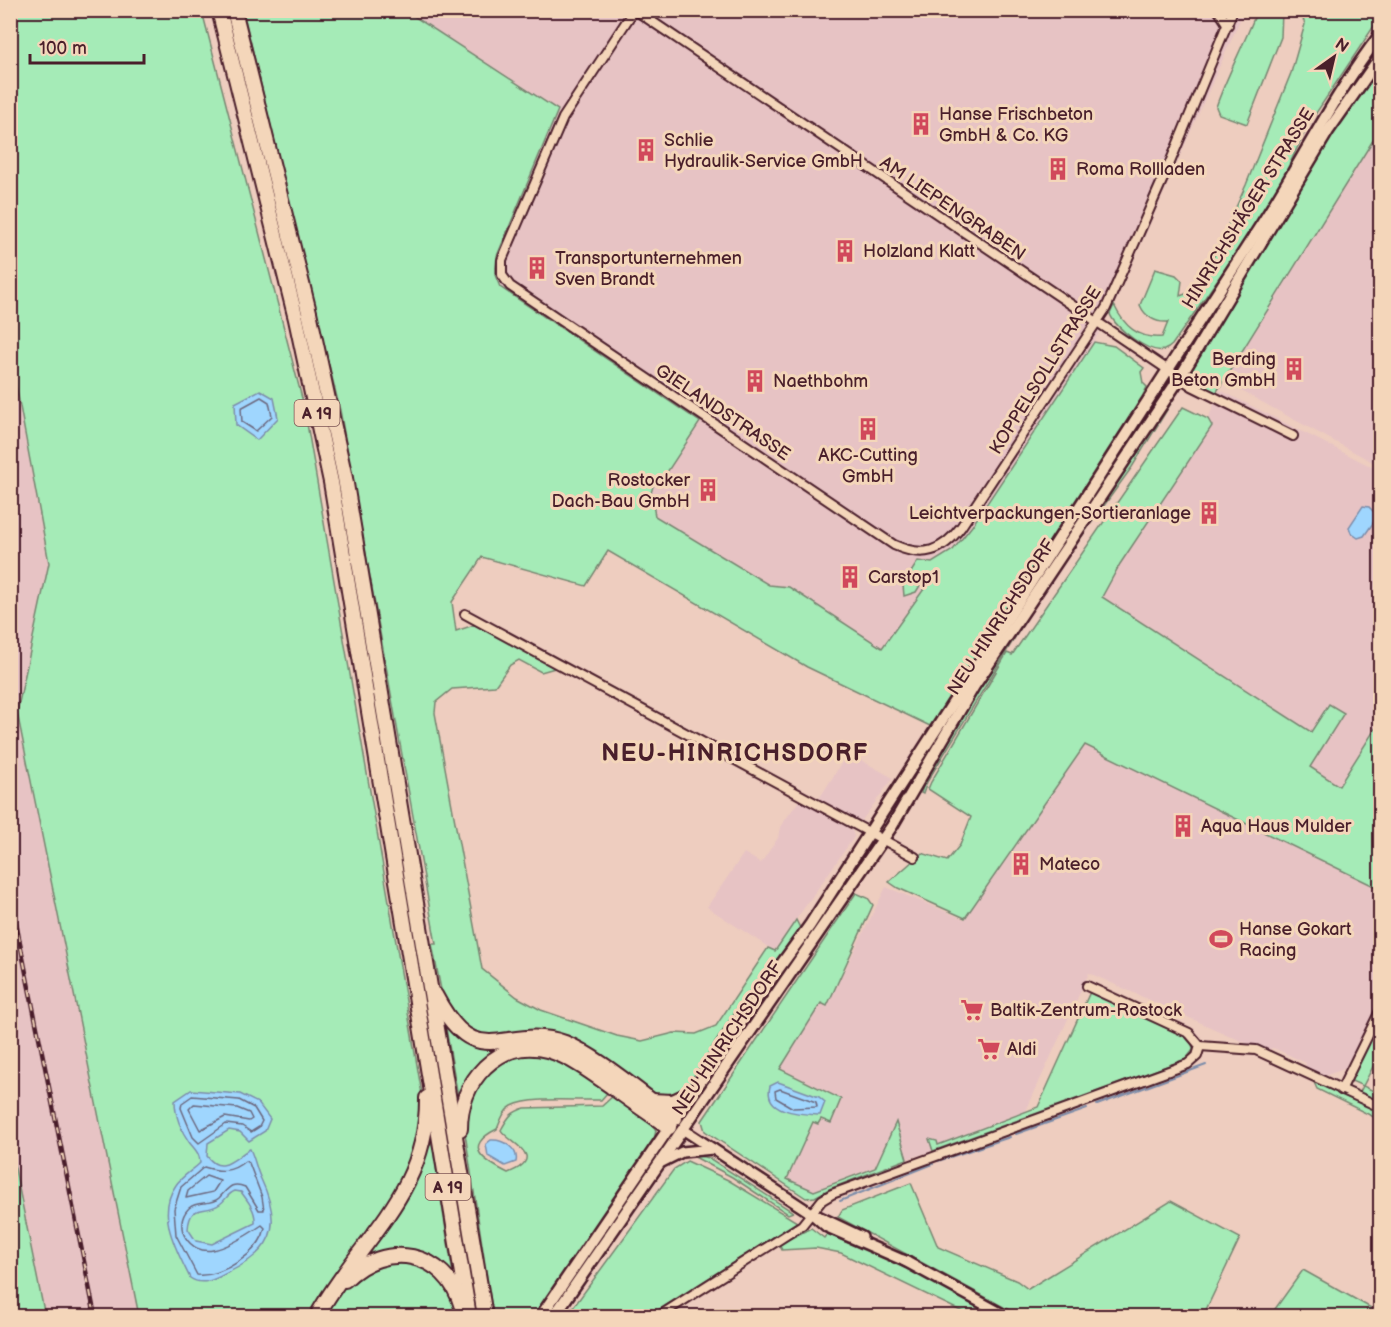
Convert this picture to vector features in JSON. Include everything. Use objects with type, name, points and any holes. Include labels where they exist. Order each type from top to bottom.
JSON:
[{"type":"highway","name":"A 19","points":[[219,10],[296,319],[329,471],[469,1317]]},
{"type":"highway","name":"A 19","points":[[234,10],[332,414],[360,558],[485,1317]]},
{"type":"highway","points":[[430,985],[450,1022],[470,1038],[487,1042],[538,1038],[564,1043],[583,1053],[646,1098],[672,1123]]},
{"type":"highway","points":[[460,1167],[461,1110],[467,1091],[487,1065],[518,1050],[543,1048],[566,1055],[672,1123]]},
{"type":"highway","points":[[317,1316],[343,1273],[398,1200],[416,1165],[425,1129],[426,1057]]},
{"type":"highway","points":[[646,1098],[669,1102],[692,1094]]},
{"type":"highway","points":[[317,1316],[356,1270],[372,1260],[397,1255],[416,1258],[440,1271],[456,1292],[465,1317]]},
{"type":"main road","name":"HINRICHSHÄGER STRASSE","points":[[1166,369],[1258,230],[1340,92],[1380,35]]},
{"type":"main road","name":"HINRICHSHÄGER STRASSE","points":[[1268,234],[1328,131],[1380,57]]},
{"type":"main road","name":"NEU HINRICHSDORF","points":[[684,1130],[883,839],[981,676],[1179,379],[1268,234]]},
{"type":"main road","name":"NEU HINRICHSDORF","points":[[542,1317],[764,988],[798,944],[1166,369]]},
{"type":"main road","points":[[880,818],[878,827],[883,839]]},
{"type":"main road","points":[[870,833],[875,850]]},
{"type":"main road","points":[[554,1317],[684,1130],[672,1123]]},
{"type":"street","name":"GIELANDSTRASSE","points":[[634,10],[563,118],[502,260],[502,275],[510,286],[894,545],[914,553],[936,551]]},
{"type":"street","name":"AM LIEPENGRABEN","points":[[634,10],[1179,379],[1238,411],[1293,436]]},
{"type":"street","points":[[1218,10],[1228,25]]},
{"type":"street","name":"KOPPELSOLLSTRASSE","points":[[936,551],[945,545],[961,527],[1097,322],[1169,165],[1233,10]]},
{"type":"street","points":[[465,614],[478,618],[915,857]]},
{"type":"street","points":[[1087,986],[1189,1033],[1200,1046],[1256,1050],[1380,1107]]},
{"type":"street","points":[[1341,1090],[1380,1011]]},
{"type":"street","points":[[659,1317],[802,1225],[822,1200],[853,1185],[1188,1064],[1197,1056],[1200,1046]]},
{"type":"street","name":"NEU HINRICHSDORF","points":[[684,1130],[811,1213],[831,1221],[1006,1317]]},
{"type":"street","points":[[662,1162],[682,1152],[713,1149]]},
{"type":"shaded area","points":[[406,11],[1244,11],[1114,305],[1094,342],[972,526],[953,550],[932,563],[918,562],[903,585],[925,579],[929,582],[882,648],[789,587],[769,585],[655,516],[651,492],[654,483],[700,422],[500,287],[495,275],[497,256],[558,110]]},
{"type":"shaded area","points":[[1380,129],[1380,466],[1223,381]]},
{"type":"shaded area","points":[[10,298],[16,385],[49,563],[17,712],[139,1316],[45,1316],[11,1149]]},
{"type":"shaded area","points":[[1220,390],[1380,471],[1380,721],[1339,786],[1309,768],[1343,713],[1311,732],[1102,597],[1120,564],[1212,426],[1208,419]]},
{"type":"shaded area","points":[[1085,745],[1380,889],[1380,1001],[1350,1067],[1324,1076],[1305,1068],[1306,1063],[1276,1049],[1272,1048],[1266,1052],[1089,973],[1025,1113],[938,1145],[929,1140],[933,1151],[907,1159],[895,1123],[875,1167],[814,1191],[787,1179],[813,1122],[780,1069],[821,1003],[827,1005],[886,887],[964,919]]},
{"type":"shaded area","points":[[848,753],[893,778],[860,823],[819,799]]},
{"type":"shaded area","points":[[801,798],[852,830],[854,837],[774,951],[707,907],[744,853],[761,863],[778,838],[780,827]]},
{"type":"green space","points":[[10,11],[202,11],[304,406],[423,1100],[422,1128],[405,1182],[309,1316],[139,1316],[17,712],[49,563],[16,385],[10,298]]},
{"type":"green space","points":[[243,11],[406,11],[558,110],[497,256],[495,275],[500,287],[700,422],[662,480],[654,483],[651,493],[655,516],[769,585],[789,587],[882,648],[929,582],[924,579],[916,592],[904,596],[903,585],[918,561],[932,563],[953,550],[972,526],[1094,342],[1114,346],[1144,368],[1141,372],[1143,383],[1147,387],[1142,397],[930,726],[807,667],[608,551],[586,586],[482,557],[452,602],[456,631],[477,624],[555,668],[541,672],[519,660],[510,665],[495,686],[452,689],[436,702],[435,713],[482,969],[517,997],[541,1010],[617,1036],[642,1041],[674,1033],[696,1034],[716,1026],[768,948],[775,951],[796,920],[801,930],[742,1001],[688,1085],[678,1092],[657,1096],[462,1029],[443,1000],[432,944],[436,944],[340,410]]},
{"type":"green space","points":[[1253,11],[1282,11],[1281,37],[1247,124],[1219,114],[1216,107],[1256,13]]},
{"type":"green space","points":[[1380,11],[1380,17],[1308,125],[1281,182],[1259,220],[1172,345],[1164,350],[1150,348],[1125,333],[1110,314],[1114,305],[1122,319],[1133,330],[1146,336],[1162,337],[1168,322],[1151,318],[1140,305],[1155,269],[1176,275],[1182,281],[1180,296],[1199,289],[1246,185],[1291,73],[1305,24],[1300,12]]},
{"type":"green space","points":[[1380,65],[1380,129],[1216,393],[1199,384],[1190,376],[1194,361],[1308,174]]},
{"type":"green space","points":[[1173,400],[1132,467],[1050,580],[927,782],[923,794],[921,793],[926,777],[1008,641]]},
{"type":"green space","points":[[1183,407],[1208,419],[1212,426],[1120,564],[1102,597],[1311,732],[1329,704],[1344,713],[1310,767],[1339,786],[1380,721],[1380,889],[1085,745],[965,918],[898,888],[889,882],[922,853],[947,861],[960,845],[971,817],[928,789],[931,782],[1007,653],[1012,655]]},
{"type":"green space","points":[[856,893],[868,898],[873,905],[827,1006],[821,1003],[780,1069],[841,1099],[831,1123],[821,1119],[818,1124],[813,1122],[787,1179],[814,1191],[875,1168],[896,1122],[907,1159],[829,1189],[815,1197],[806,1198],[705,1131],[702,1121]]},
{"type":"green space","points":[[1090,992],[1187,1037],[1192,1043],[1193,1050],[1186,1059],[933,1151],[929,1139],[937,1141],[938,1145],[1038,1107]]},
{"type":"green space","points":[[1380,1019],[1380,1053],[1363,1086],[1349,1080]]},
{"type":"green space","points":[[445,1023],[497,1046],[586,1061],[509,1049],[459,1102]]},
{"type":"green space","points":[[530,1052],[563,1060],[608,1092],[601,1100],[543,1100],[512,1106],[504,1113],[497,1129],[480,1142],[478,1148],[480,1153],[491,1164],[508,1173],[520,1167],[525,1161],[526,1155],[501,1130],[510,1116],[525,1108],[602,1106],[613,1096],[646,1119],[656,1130],[654,1140],[536,1316],[493,1316],[463,1120],[470,1094],[501,1059]]},
{"type":"green space","points":[[1313,1080],[1356,1100],[1363,1086],[1380,1094],[1380,1120],[1317,1089]]},
{"type":"green space","points":[[429,1125],[454,1280],[427,1257],[349,1270],[365,1249]]},
{"type":"green space","points":[[11,1149],[45,1316],[36,1316],[35,1313],[18,1316],[16,1314],[18,1288],[15,1286],[16,1249],[13,1237],[11,1237]]},
{"type":"green space","points":[[689,1154],[709,1158],[793,1212],[788,1214],[732,1177]]},
{"type":"green space","points":[[687,1161],[728,1180],[797,1222],[649,1316],[567,1316],[674,1169]]},
{"type":"green space","points":[[911,1183],[938,1247],[1017,1281],[1028,1289],[1171,1201],[1240,1238],[1203,1316],[1020,1316],[838,1217],[842,1210]]},
{"type":"green space","points":[[811,1228],[824,1238],[827,1234],[904,1266],[998,1316],[971,1316],[841,1253],[816,1248],[782,1250],[779,1244]]},
{"type":"green space","points":[[397,1258],[438,1273],[459,1308],[461,1316],[323,1316],[341,1290],[359,1272]]},
{"type":"green space","points":[[1303,1270],[1380,1313],[1380,1316],[1270,1316]]},
{"type":"water","points":[[260,390],[274,398],[278,418],[257,440],[236,425],[235,403]]},
{"type":"water","points":[[1363,506],[1369,507],[1378,516],[1364,536],[1358,538],[1351,533],[1349,527]]},
{"type":"water","points":[[778,1082],[819,1097],[825,1102],[820,1115],[794,1113],[778,1107],[769,1095],[770,1086]]},
{"type":"water","points":[[191,1090],[240,1094],[258,1103],[270,1119],[265,1131],[249,1141],[240,1132],[229,1130],[208,1143],[207,1156],[218,1165],[229,1163],[250,1149],[268,1196],[272,1211],[272,1225],[269,1237],[254,1257],[241,1266],[208,1281],[199,1282],[190,1278],[170,1232],[168,1208],[170,1196],[181,1179],[200,1163],[198,1154],[181,1128],[175,1101]],"holes":[[[232,1192],[241,1192],[253,1210],[255,1223],[212,1244],[196,1241],[188,1229],[192,1215],[220,1204]]]},
{"type":"water","points":[[491,1140],[500,1141],[513,1149],[516,1162],[505,1166],[488,1156],[486,1144]]},
{"type":"waterway","points":[[1097,1105],[1206,1065]]},
{"type":"waterway","points":[[1016,1134],[1087,1109]]},
{"type":"waterway","points":[[938,1161],[1010,1137]]},
{"type":"waterway","points":[[840,1201],[933,1164]]},
{"type":"railway","points":[[10,893],[95,1316]]},
{"type":"place","name":"Hanse Frischbeton GmbH & Co. KG","points":[[921,124]]},
{"type":"place","name":"Schlie Hydraulik-Service GmbH","points":[[646,150]]},
{"type":"place","name":"Roma Rollladen","points":[[1058,169]]},
{"type":"place","name":"Holzland Klatt","points":[[845,251]]},
{"type":"place","name":"Transportunternehmen Sven Brandt","points":[[537,268]]},
{"type":"place","name":"Berding Beton GmbH","points":[[1294,369]]},
{"type":"place","name":"Naethbohm","points":[[755,381]]},
{"type":"place","name":"AKC-Cutting GmbH","points":[[868,429]]},
{"type":"place","name":"Rostocker Dach-Bau GmbH","points":[[708,490]]},
{"type":"place","name":"Leichtverpackungen-Sortieranlage","points":[[1209,513]]},
{"type":"place","name":"Carstop1","points":[[850,577]]},
{"type":"place","name":"Aqua Haus Mulder","points":[[1183,826]]},
{"type":"place","name":"Mateco","points":[[1021,864]]},
{"type":"place","name":"Hanse Gokart Racing","points":[[1221,939]]},
{"type":"place","name":"Baltik-Zentrum-Rostock","points":[[972,1010]]},
{"type":"place","name":"Aldi","points":[[989,1049]]},
{"type":"district","name":"NEU-HINRICHSDORF","points":[[735,753]]}]
